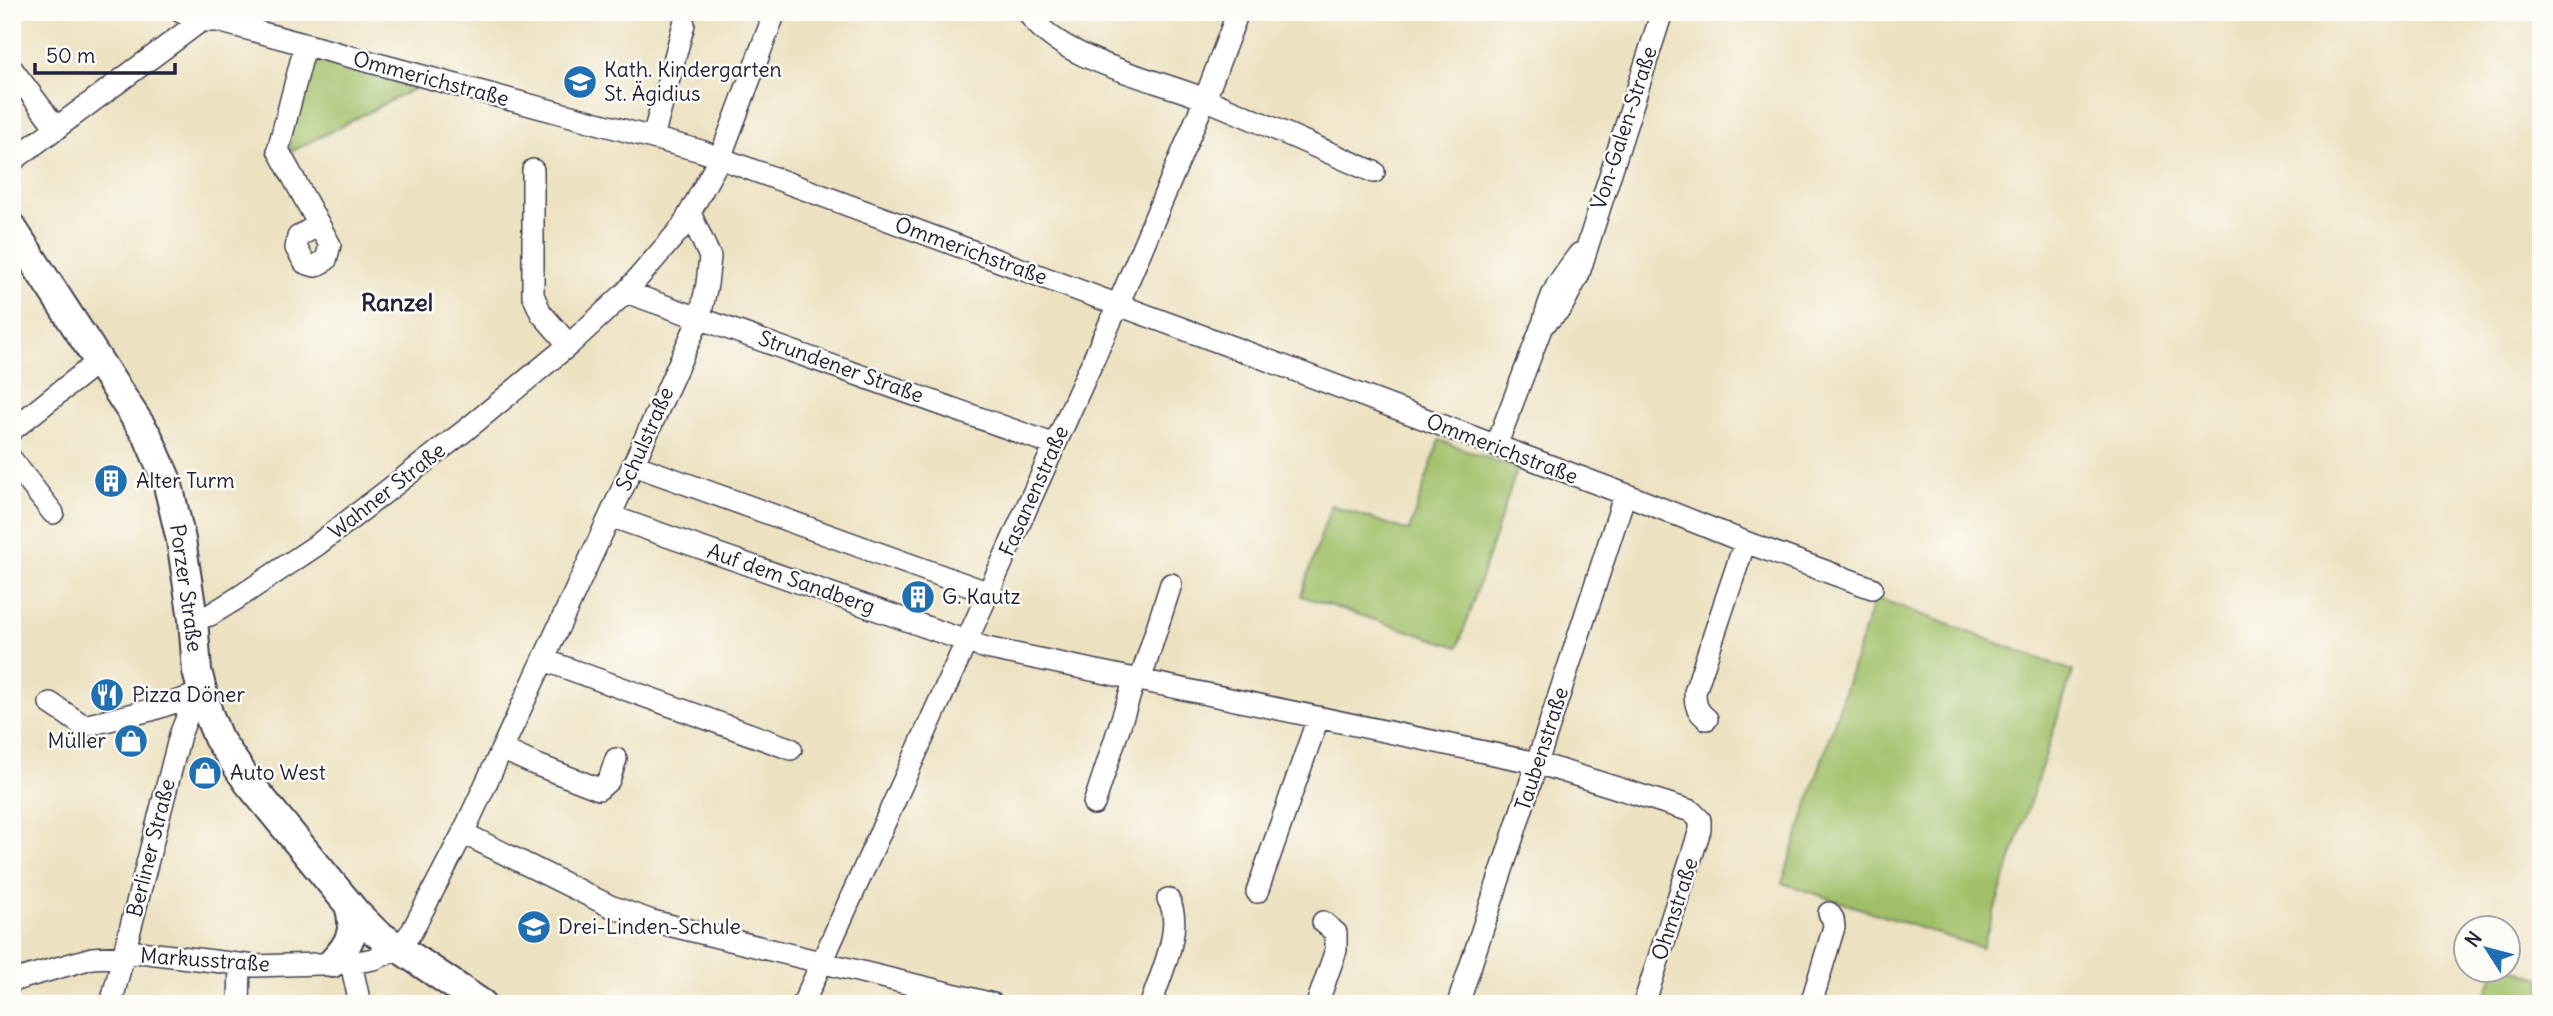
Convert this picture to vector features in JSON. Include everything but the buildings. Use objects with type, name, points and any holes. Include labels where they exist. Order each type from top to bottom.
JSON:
[{"type":"main road","name":"Porzer Straße","points":[[12,228],[148,437],[167,481],[181,540],[193,619],[197,671],[218,738],[233,761],[349,905],[375,932],[482,1004]]},
{"type":"main road","points":[[342,963],[354,920],[349,905]]},
{"type":"street","name":"Ommerichstraße","points":[[181,12],[208,17],[305,46],[720,158],[1872,588]]},
{"type":"street","name":"Wahner Straße","points":[[193,619],[210,615],[317,545],[467,429],[569,345],[626,292],[690,213],[720,158],[775,12]]},
{"type":"street","points":[[1028,12],[1046,33],[1084,55],[1205,99],[1374,172]]},
{"type":"street","name":"Fasanenstraße","points":[[803,1004],[1118,305],[1205,99],[1238,12]]},
{"type":"street","name":"Von-Galen-Straße","points":[[1496,446],[1542,326],[1561,308],[1578,276],[1662,12]]},
{"type":"street","points":[[12,161],[208,17]]},
{"type":"street","points":[[653,138],[684,24]]},
{"type":"street","points":[[305,46],[278,150],[319,224]]},
{"type":"street","points":[[12,69],[57,129]]},
{"type":"street","points":[[533,170],[533,295],[541,313],[569,345]]},
{"type":"street","name":"Schulstraße","points":[[398,949],[412,931],[463,833],[700,317],[709,257],[690,213]]},
{"type":"street","name":"Strundener Straße","points":[[626,292],[1055,445]]},
{"type":"street","points":[[12,430],[100,360]]},
{"type":"street","points":[[12,460],[53,513]]},
{"type":"street","points":[[634,465],[989,593]]},
{"type":"street","name":"Taubenstraße","points":[[1458,1004],[1625,494]]},
{"type":"street","name":"Auf dem Sandberg","points":[[610,516],[986,648],[1537,763],[1682,807],[1697,815]]},
{"type":"street","points":[[1707,719],[1699,713],[1695,704],[1695,692],[1745,542]]},
{"type":"street","points":[[1094,804],[1171,584]]},
{"type":"street","points":[[544,660],[792,748]]},
{"type":"street","points":[[50,703],[85,726],[203,695]]},
{"type":"street","name":"Berliner Straße","points":[[111,1004],[180,735],[189,712],[203,695]]},
{"type":"street","points":[[1257,892],[1318,718]]},
{"type":"street","points":[[502,749],[599,789],[609,780],[617,759]]},
{"type":"street","name":"Ohmstraße","points":[[1644,1004],[1700,830],[1697,815]]},
{"type":"street","points":[[463,833],[610,906],[652,921],[993,1004]]},
{"type":"street","points":[[1151,1004],[1175,931],[1173,908],[1168,899]]},
{"type":"street","points":[[1811,1004],[1834,927],[1829,913]]},
{"type":"street","points":[[1318,1004],[1335,950],[1336,933],[1323,922]]},
{"type":"street","name":"Markusstraße","points":[[12,981],[92,958],[140,952],[240,964],[342,963],[374,960],[398,949]]},
{"type":"street","points":[[342,963],[360,1004]]},
{"type":"street","points":[[239,1004],[240,964]]},
{"type":"green space","points":[[311,60],[417,87],[291,152],[289,137]]},
{"type":"green space","points":[[1439,440],[1517,469],[1458,647],[1301,596],[1331,505],[1409,531]]},
{"type":"green space","points":[[1875,597],[2073,671],[1982,948],[1782,883]]},
{"type":"green space","points":[[2522,972],[2541,978],[2541,1004],[2483,1004],[2490,984],[2522,984]]},
{"type":"place","name":"Kath. Kindergarten St. Ägidius","points":[[580,82]]},
{"type":"place","name":"Alter Turm","points":[[111,481]]},
{"type":"place","name":"G. Kautz","points":[[918,597]]},
{"type":"place","name":"Pizza Döner","points":[[107,695]]},
{"type":"place","name":"Müller","points":[[131,741]]},
{"type":"place","name":"Auto West","points":[[205,773]]},
{"type":"place","name":"Drei-Linden-Schule","points":[[534,927]]},
{"type":"district","name":"Ranzel","points":[[397,303]]}]
